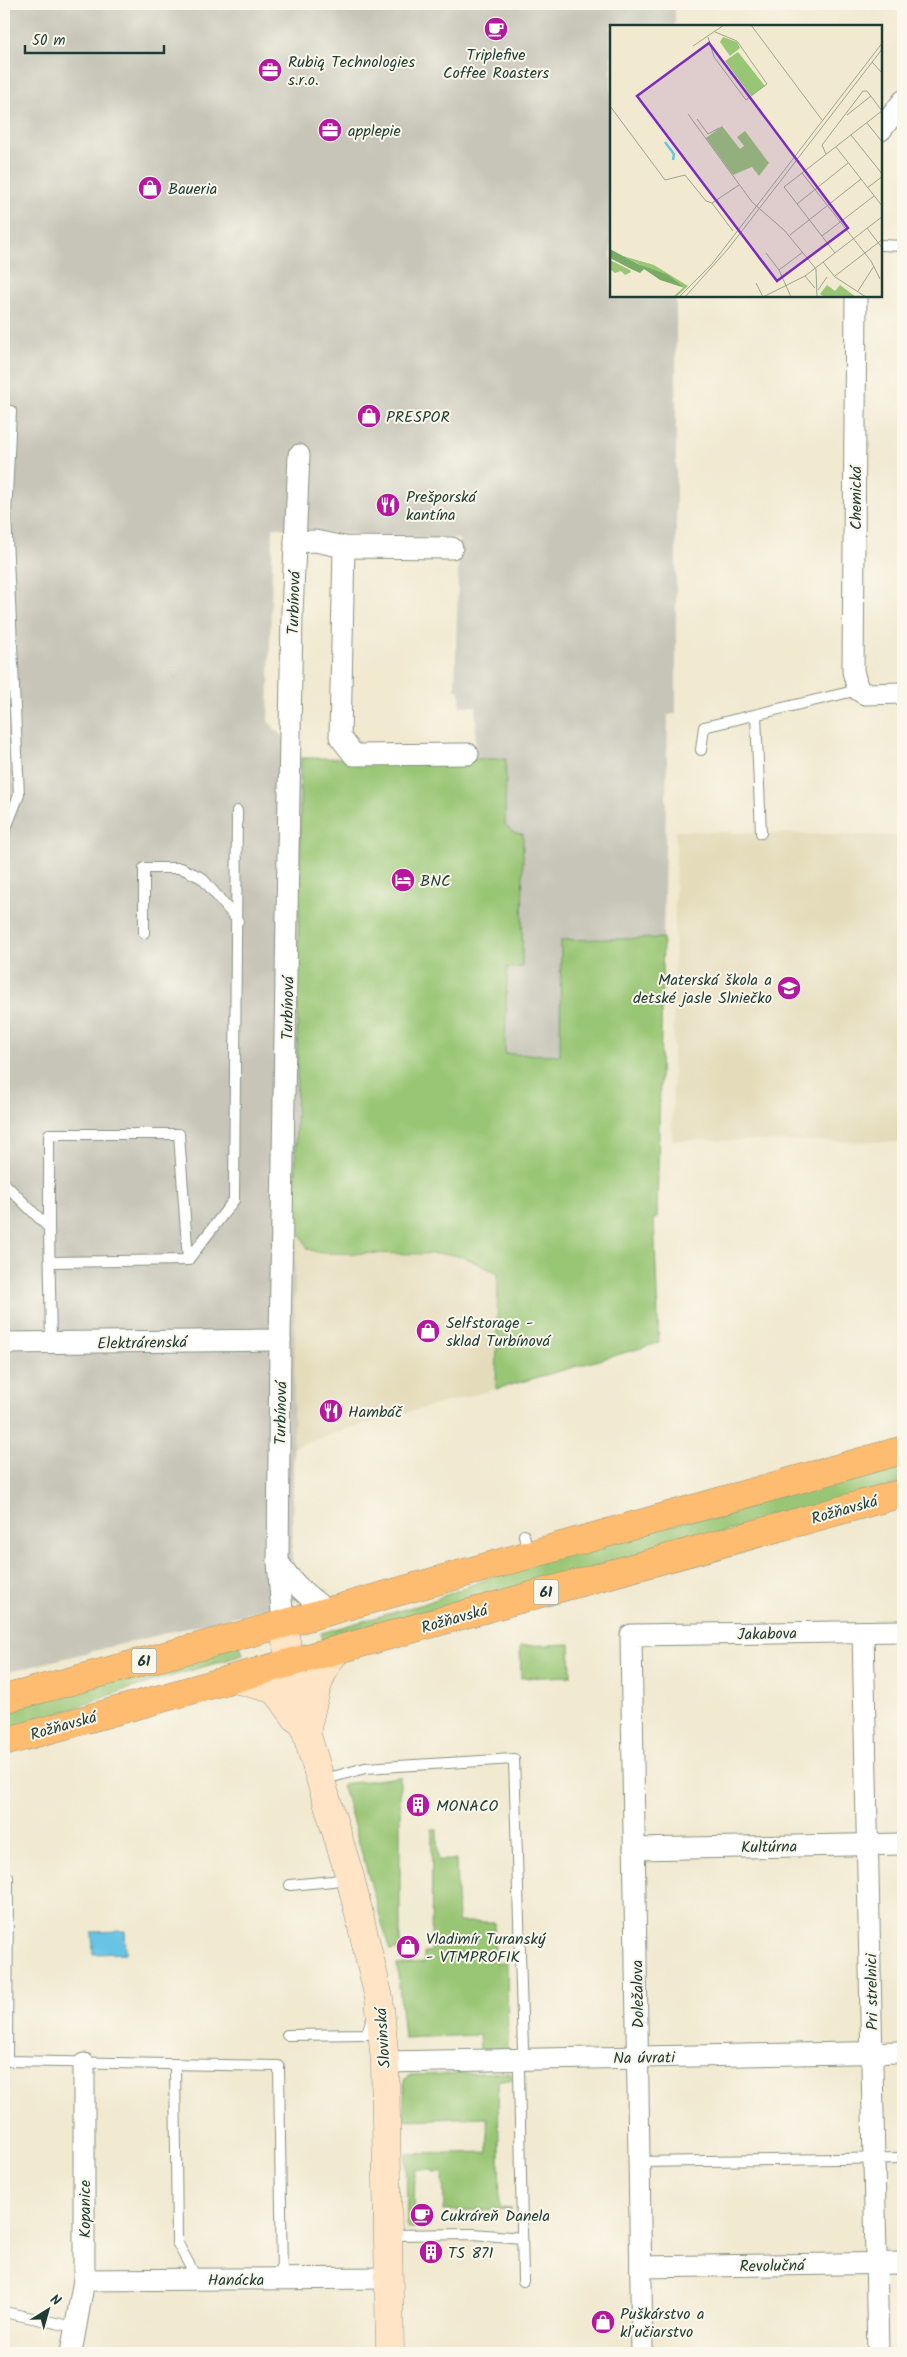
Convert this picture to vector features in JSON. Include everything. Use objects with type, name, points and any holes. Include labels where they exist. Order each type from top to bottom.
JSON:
[{"type":"main road","name":"61","points":[[4,1699],[328,1611],[526,1545],[903,1450]]},
{"type":"main road","name":"Rožňavská","points":[[4,1742],[903,1493]]},
{"type":"street","points":[[882,129],[903,101]]},
{"type":"street","name":"Chemická","points":[[856,298],[854,671],[861,692]]},
{"type":"street","name":"Turbínová","points":[[283,1624],[278,1562],[280,1340],[292,613],[299,455]]},
{"type":"street","points":[[295,542],[315,541],[344,547],[452,548]]},
{"type":"street","points":[[344,547],[340,737],[354,755],[468,754]]},
{"type":"street","points":[[861,692],[903,693]]},
{"type":"street","name":"Elektrárenská","points":[[4,1343],[280,1340]]},
{"type":"street","points":[[278,1562],[290,1580],[303,1594],[328,1611]]},
{"type":"street","name":"Slovinská","points":[[283,1624],[306,1732],[350,1877],[379,1998],[385,2062],[390,2353]]},
{"type":"street","name":"Jakabova","points":[[631,1636],[903,1631]]},
{"type":"street","name":"Pri strelnici","points":[[863,1632],[878,2353]]},
{"type":"street","name":"Doležalova","points":[[631,1636],[642,2353]]},
{"type":"street","points":[[306,1732],[320,1677],[328,1661],[336,1651]]},
{"type":"street","name":"Slovinská","points":[[235,1679],[276,1690],[306,1732]]},
{"type":"street","name":"Kultúrna","points":[[634,1849],[903,1844]]},
{"type":"street","name":"Na úvrati","points":[[385,2062],[903,2052]]},
{"type":"street","name":"Kopanice","points":[[71,2353],[84,2280],[84,2064]]},
{"type":"street","name":"Revolučná","points":[[641,2268],[903,2263]]},
{"type":"street","name":"Hanácka","points":[[84,2280],[389,2278]]},
{"type":"lane","points":[[882,245],[903,246]]},
{"type":"lane","points":[[4,833],[19,795],[5,516],[6,435],[10,411]]},
{"type":"lane","points":[[702,750],[704,727],[861,692]]},
{"type":"lane","points":[[756,715],[761,833]]},
{"type":"lane","points":[[188,1260],[234,1200],[238,921],[237,812]]},
{"type":"lane","points":[[144,932],[144,868],[181,868],[202,878],[238,921]]},
{"type":"lane","points":[[51,1343],[49,1134],[180,1134],[188,1260]]},
{"type":"lane","points":[[4,1182],[49,1228]]},
{"type":"lane","points":[[50,1262],[188,1260]]},
{"type":"lane","points":[[321,1780],[365,1768],[514,1759],[523,2060],[519,2070],[523,2282]]},
{"type":"lane","points":[[8,1877],[7,2061],[84,2064],[280,2066],[282,2279]]},
{"type":"lane","points":[[290,1885],[332,1881],[350,1877]]},
{"type":"lane","points":[[287,2035],[367,2034],[379,1998]]},
{"type":"lane","points":[[175,2065],[176,2242],[197,2279]]},
{"type":"lane","points":[[639,2162],[903,2158]]},
{"type":"lane","points":[[388,2235],[474,2234],[522,2238]]},
{"type":"lane","points":[[4,2312],[75,2327]]},
{"type":"shaded area","points":[[4,4],[675,4],[675,25],[610,25],[610,298],[676,298],[676,714],[668,715],[663,938],[562,940],[560,1055],[505,1054],[507,968],[522,967],[522,833],[515,833],[505,825],[506,759],[475,758],[476,706],[460,706],[460,690],[455,690],[459,539],[307,532],[273,527],[268,721],[301,758],[292,1560],[298,1576],[309,1587],[330,1590],[252,1612],[4,1673]]},
{"type":"shaded area","name":"Materská škola a detské jasle Slniečko","points":[[676,831],[903,836],[903,1142],[672,1140]]},
{"type":"shaded area","points":[[295,1222],[308,1249],[320,1253],[445,1254],[461,1256],[498,1273],[496,1389],[357,1426],[293,1447]]},
{"type":"green space","points":[[301,758],[506,759],[505,825],[515,833],[523,834],[522,967],[507,968],[505,1054],[560,1055],[561,940],[663,938],[657,1218],[654,1218],[659,1343],[496,1389],[498,1273],[461,1256],[445,1254],[320,1253],[308,1249],[295,1222]]},
{"type":"green space","points":[[903,1461],[903,1483],[322,1643],[321,1633],[426,1603],[506,1571]]},
{"type":"green space","points":[[240,1644],[243,1655],[122,1691],[39,1721],[4,1731],[4,1710]]},
{"type":"green space","points":[[570,1644],[571,1676],[521,1678],[520,1646]]},
{"type":"green space","points":[[400,1777],[400,1941],[402,1949],[390,1951],[342,1784]]},
{"type":"green space","points":[[432,1829],[437,1829],[438,1860],[456,1860],[458,1922],[494,1922],[495,1963],[507,1963],[508,2049],[480,2050],[479,2035],[404,2038],[397,1965],[424,1963],[424,1953],[431,1952]]},
{"type":"green space","points":[[510,2072],[513,2080],[498,2080],[500,2208],[512,2209],[444,2211],[443,2172],[433,2172],[433,2169],[415,2169],[414,2228],[407,2228],[406,2154],[488,2152],[487,2117],[404,2120],[404,2080],[411,2075]]},
{"type":"water","points":[[125,1931],[126,1953],[93,1954],[92,1932]]},
{"type":"place","name":"Triplefive Coffee Roasters","points":[[496,29]]},
{"type":"place","name":"Rubiq Technologies s.r.o.","points":[[270,70]]},
{"type":"place","name":"applepie","points":[[330,130]]},
{"type":"place","name":"Baueria","points":[[150,188]]},
{"type":"place","name":"PRESPOR","points":[[369,416]]},
{"type":"place","name":"Prešporská kantína","points":[[388,505]]},
{"type":"place","name":"BNC","points":[[403,880]]},
{"type":"place","name":"Materská škola a detské jasle Slniečko","points":[[789,988]]},
{"type":"place","name":"Selfstorage - sklad Turbínová","points":[[428,1331]]},
{"type":"place","name":"Hambáč","points":[[331,1411]]},
{"type":"place","name":"MONACO","points":[[418,1805]]},
{"type":"place","name":"Vladimír Turanský - VTMPROFIK","points":[[408,1947]]},
{"type":"place","name":"Cukráreň Danela","points":[[422,2215]]},
{"type":"place","name":"TS 871","points":[[431,2252]]},
{"type":"place","name":"Puškárstvo a kľučiarstvo","points":[[603,2322]]}]
